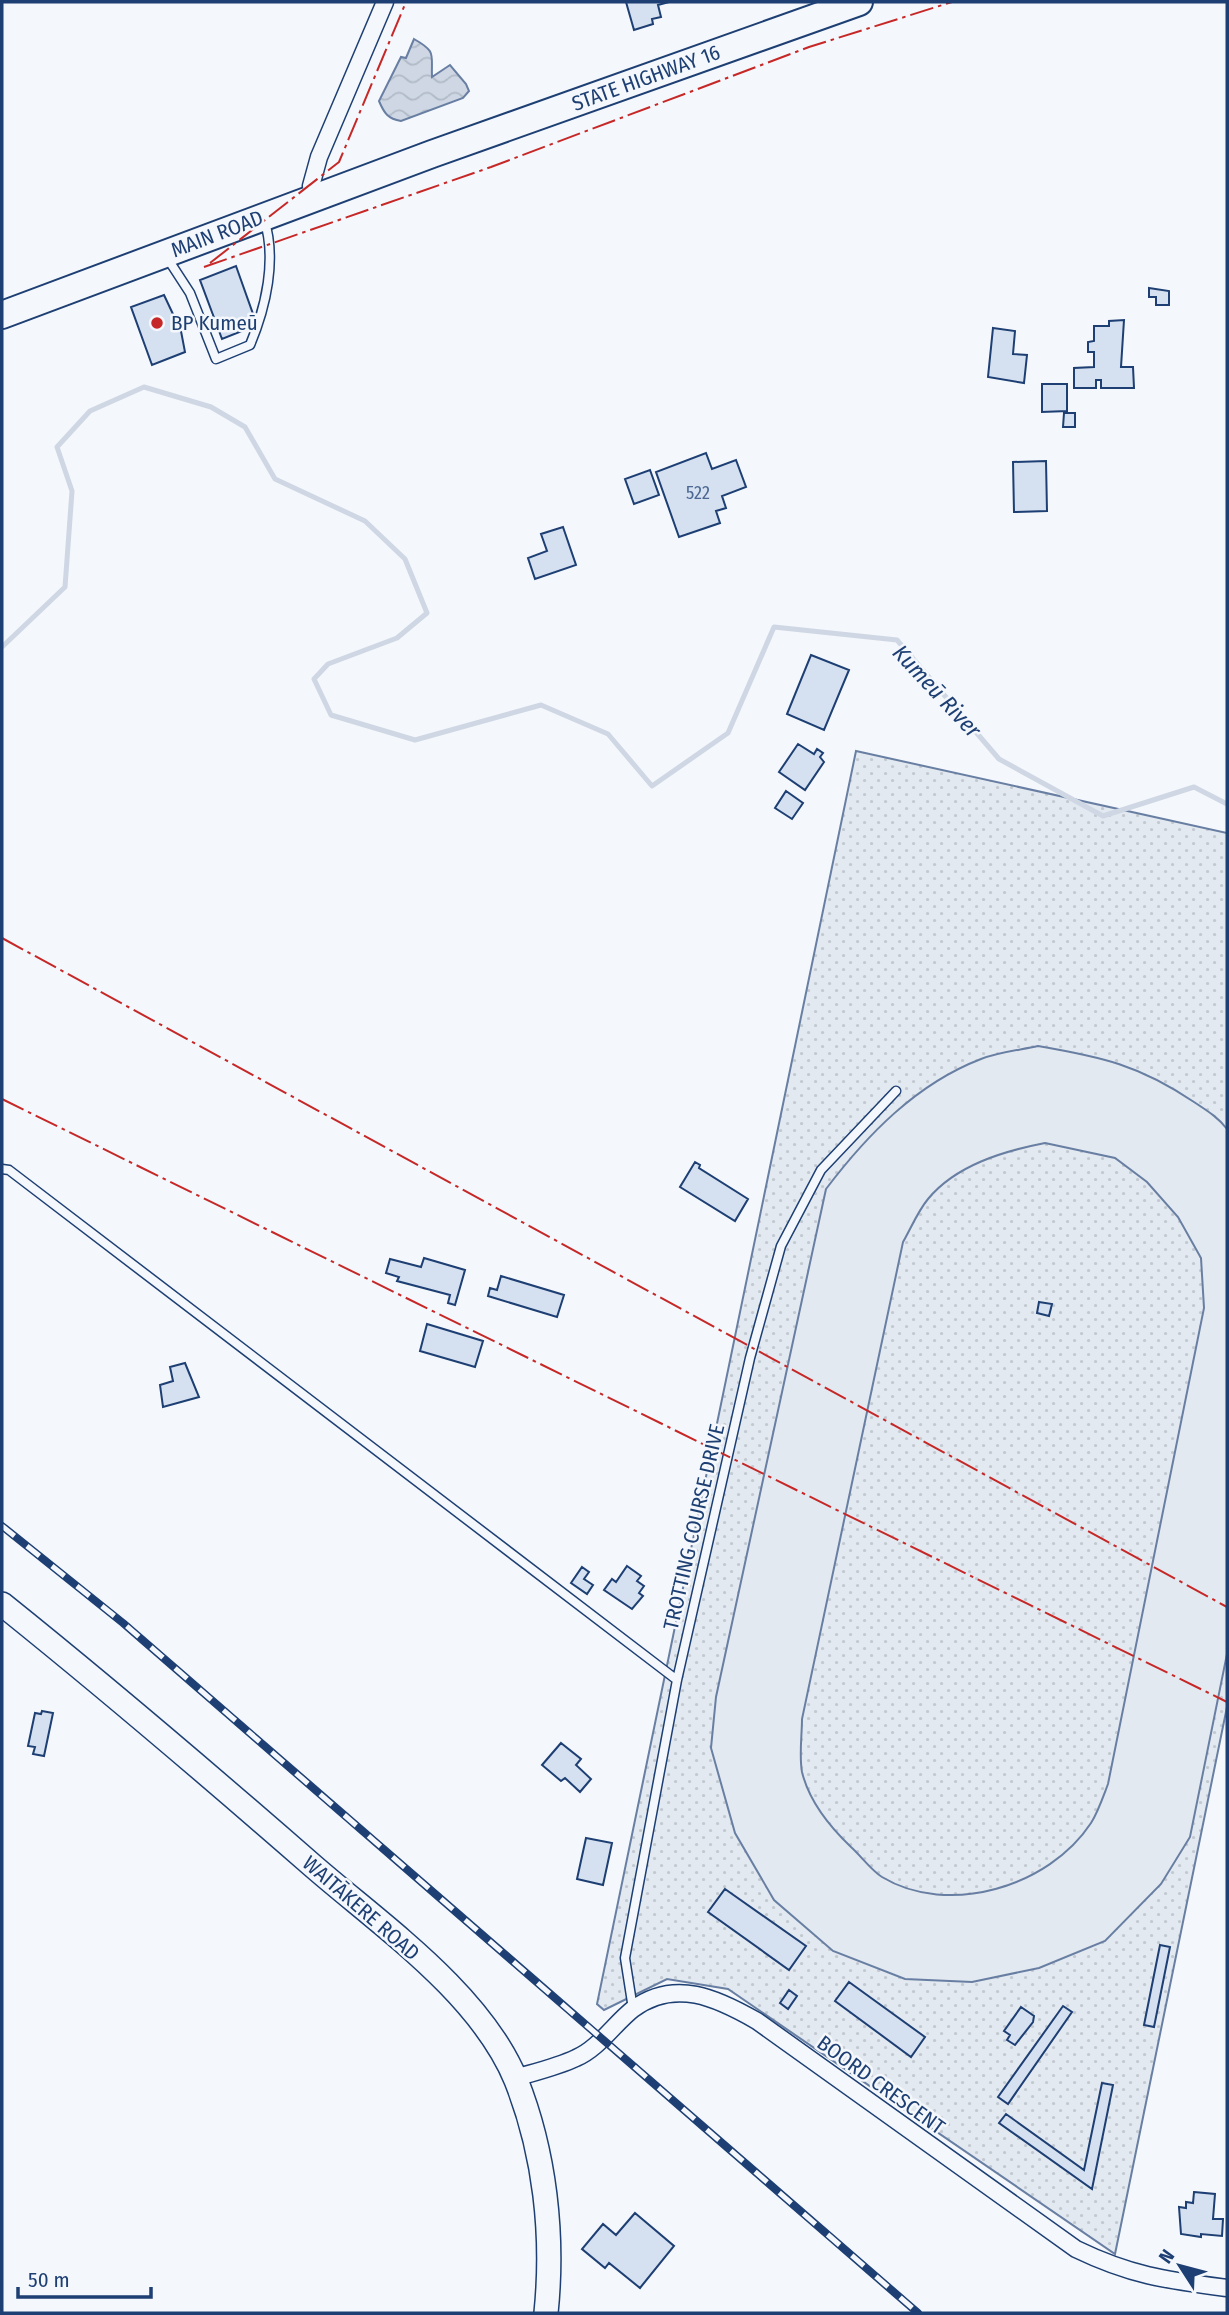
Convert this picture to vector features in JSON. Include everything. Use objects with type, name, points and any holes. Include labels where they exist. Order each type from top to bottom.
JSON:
[{"type":"main road","name":"STATE HIGHWAY 16","points":[[432,154],[859,2]]},
{"type":"main road","name":"MAIN ROAD","points":[[2,315],[432,154]]},
{"type":"street","points":[[315,200],[310,186],[319,157],[385,2]]},
{"type":"street","name":"WAITĀKERE ROAD","points":[[2,1604],[219,1784],[452,1987],[486,2030],[515,2078],[544,2185],[551,2262],[546,2313]]},
{"type":"street","name":"BOORD CRESCENT","points":[[515,2078],[578,2058],[633,2009],[654,1998],[693,1992],[727,2004],[757,2021],[1076,2249],[1115,2268],[1153,2279],[1227,2288]]},
{"type":"lane","points":[[165,253],[190,293],[215,359],[250,345],[264,314],[270,250],[263,216]]},
{"type":"lane","name":"TROTTING COURSE DRIVE","points":[[633,2009],[625,1958],[677,1681],[750,1358],[781,1246],[821,1171],[896,1091]]},
{"type":"lane","points":[[2,1169],[9,1170],[677,1681]]},
{"type":"shaded area","points":[[856,751],[1227,833],[1227,1707],[1115,2254],[728,1989],[667,1979],[604,2010],[597,2004]]},
{"type":"shaded area","points":[[1038,1046],[1082,1054],[1137,1071],[1174,1089],[1216,1117],[1227,1129],[1227,1654],[1190,1837],[1161,1884],[1105,1941],[1039,1968],[972,1982],[905,1979],[833,1951],[774,1900],[735,1833],[711,1748],[716,1697],[826,1189],[858,1149],[894,1113],[935,1082],[981,1059]],"holes":[[[1045,1143],[1115,1158],[1147,1182],[1178,1217],[1201,1258],[1204,1308],[1108,1784],[1094,1819],[1073,1845],[1050,1864],[1024,1879],[996,1889],[966,1894],[937,1894],[908,1889],[878,1874],[828,1822],[805,1783],[801,1759],[802,1719],[903,1242],[921,1209],[939,1187],[967,1168],[997,1155]]]},
{"type":"water","points":[[414,39],[430,51],[432,77],[450,65],[469,91],[463,98],[401,121],[387,115],[379,101],[401,57],[406,58]]},
{"type":"building","points":[[626,2],[669,2],[658,5],[661,17],[652,19],[653,24],[634,30]]},
{"type":"building","points":[[236,266],[257,325],[222,339],[200,280]]},
{"type":"building","points":[[1149,288],[1169,291],[1169,305],[1156,305],[1156,297],[1149,297]]},
{"type":"building","name":"BP Kumeū","points":[[164,295],[181,331],[185,352],[152,365],[131,307]]},
{"type":"building","points":[[1124,320],[1121,367],[1133,367],[1134,388],[1101,388],[1101,380],[1096,380],[1096,388],[1074,388],[1074,368],[1094,367],[1094,352],[1088,352],[1088,342],[1094,341],[1094,326],[1109,326],[1109,321]]},
{"type":"building","points":[[993,328],[1015,331],[1013,354],[1027,355],[1024,383],[988,377]]},
{"type":"building","points":[[1042,384],[1067,384],[1067,411],[1042,412]]},
{"type":"building","points":[[1064,413],[1075,413],[1075,427],[1063,427]]},
{"type":"building","points":[[706,453],[712,469],[736,460],[746,487],[722,496],[726,508],[716,511],[720,523],[679,537],[656,472]]},
{"type":"building","points":[[1046,461],[1047,511],[1014,512],[1013,462]]},
{"type":"building","points":[[650,470],[659,495],[634,504],[625,479]]},
{"type":"building","points":[[563,527],[576,565],[535,579],[528,558],[547,551],[541,534]]},
{"type":"building","points":[[811,655],[849,670],[824,730],[787,714]]},
{"type":"building","points":[[798,744],[814,754],[817,749],[823,753],[820,757],[824,762],[805,790],[779,772]]},
{"type":"building","points":[[786,791],[803,803],[792,819],[775,808]]},
{"type":"building","points":[[695,1162],[700,1165],[699,1168],[748,1199],[735,1221],[680,1187]]},
{"type":"building","points":[[424,1258],[465,1270],[455,1305],[448,1303],[450,1295],[397,1281],[399,1277],[386,1273],[390,1259],[421,1267]]},
{"type":"building","points":[[501,1276],[564,1295],[557,1317],[488,1296],[490,1288],[497,1290]]},
{"type":"building","points":[[1039,1302],[1052,1304],[1049,1316],[1037,1313]]},
{"type":"building","points":[[427,1324],[483,1341],[475,1367],[420,1351]]},
{"type":"building","points":[[185,1363],[199,1397],[163,1407],[160,1385],[173,1381],[170,1367]]},
{"type":"building","points":[[627,1566],[641,1576],[637,1581],[644,1586],[639,1593],[643,1596],[632,1609],[604,1590],[612,1579],[616,1582]]},
{"type":"building","points":[[582,1567],[589,1572],[584,1579],[593,1585],[587,1594],[571,1583]]},
{"type":"building","points":[[42,1711],[53,1713],[44,1756],[33,1754],[35,1747],[28,1746],[35,1713],[41,1714]]},
{"type":"building","points":[[561,1743],[581,1759],[576,1765],[591,1779],[580,1792],[565,1778],[561,1781],[542,1765]]},
{"type":"building","points":[[586,1838],[612,1843],[603,1885],[577,1879]]},
{"type":"building","points":[[725,1889],[806,1946],[789,1970],[708,1912]]},
{"type":"building","points":[[1160,1945],[1170,1947],[1154,2027],[1144,2025]]},
{"type":"building","points":[[849,1982],[925,2037],[911,2057],[835,2001]]},
{"type":"building","points":[[789,1990],[797,1996],[788,2009],[780,2003]]},
{"type":"building","points":[[1063,2006],[1072,2012],[1008,2104],[998,2097]]},
{"type":"building","points":[[1021,2007],[1034,2016],[1033,2022],[1015,2045],[1007,2040],[1010,2035],[1004,2031]]},
{"type":"building","points":[[1102,2083],[1113,2085],[1092,2189],[999,2123],[1006,2114],[1084,2170]]},
{"type":"building","points":[[1194,2192],[1215,2194],[1213,2219],[1223,2219],[1222,2236],[1181,2234],[1179,2207],[1186,2208],[1186,2202],[1193,2203]]},
{"type":"building","points":[[635,2213],[674,2246],[640,2288],[609,2263],[605,2268],[582,2249],[603,2224],[616,2235]]},
{"type":"waterway","name":"Kumeū River","points":[[2,647],[65,587],[72,491],[57,447],[90,411],[144,387],[211,407],[245,427],[275,479],[365,521],[405,559],[427,613],[397,638],[328,664],[314,679],[331,715],[415,740],[541,705],[608,734],[652,786],[728,733],[774,627],[897,640],[999,759],[1103,816],[1194,787],[1227,804]]},
{"type":"railway","points":[[2,1526],[123,1623],[918,2313]]},
{"type":"power","points":[[210,263],[339,162],[406,2]]},
{"type":"power","points":[[204,267],[491,167],[809,47],[952,2]]},
{"type":"power","points":[[2,938],[1227,1607]]},
{"type":"power","points":[[2,1099],[1227,1702]]},
{"type":"place","name":"BP Kumeū","points":[[157,323]]}]
